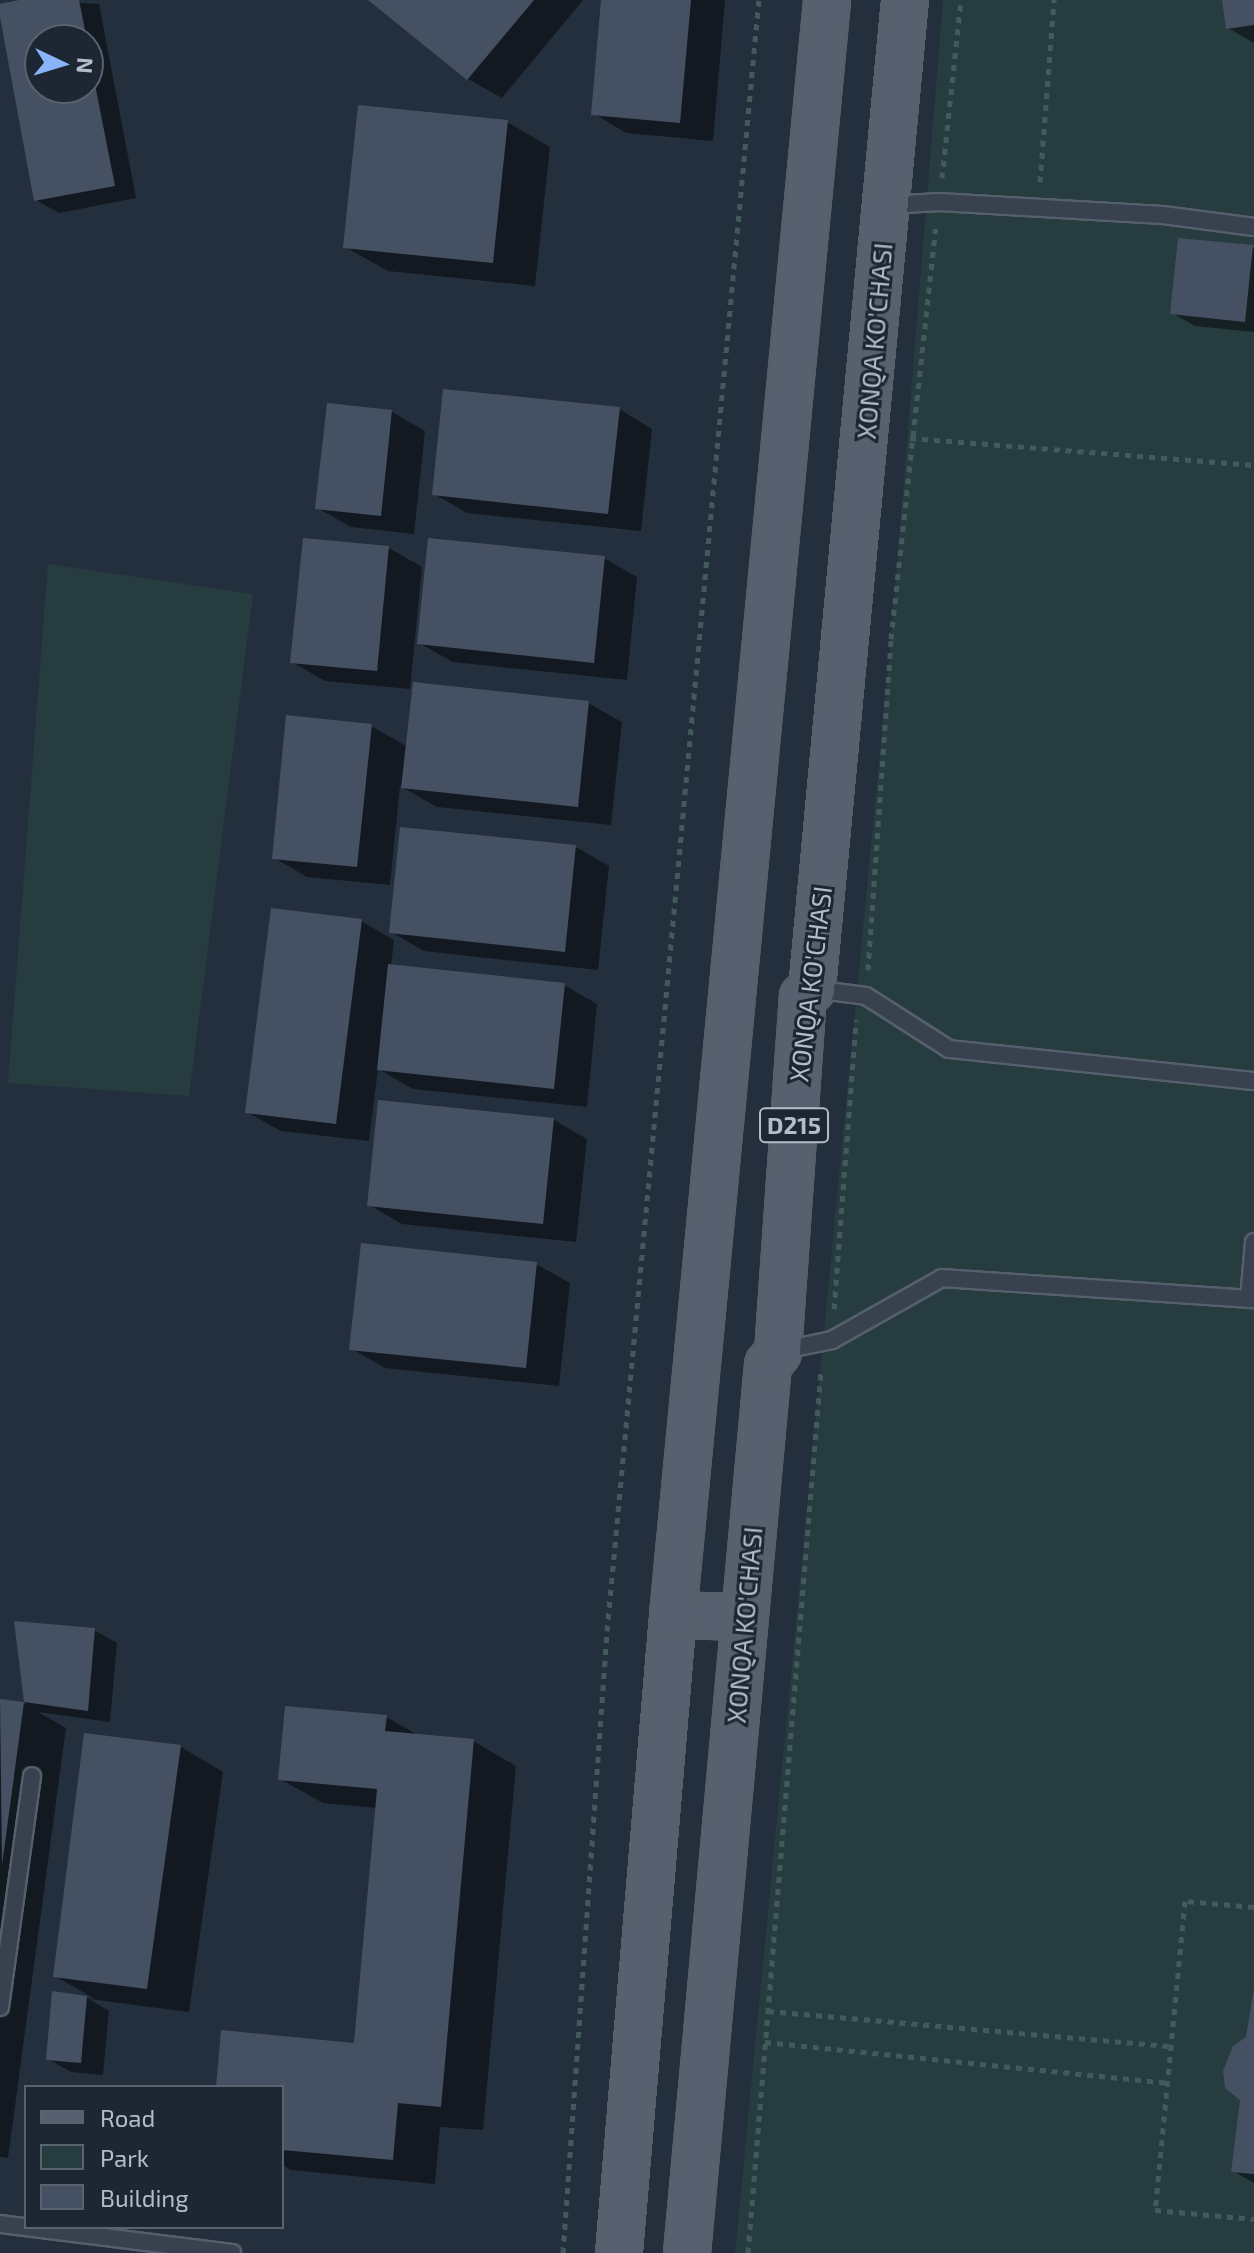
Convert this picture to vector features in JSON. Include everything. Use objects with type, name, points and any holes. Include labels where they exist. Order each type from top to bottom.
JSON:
[{"type":"main road","name":"D215","points":[[619,2253],[673,1615],[827,0]]},
{"type":"main road","name":"XONQA KO'CHASI","points":[[687,2253],[768,1365],[778,1352],[803,997],[812,989],[905,0]]},
{"type":"main road","points":[[673,1615],[745,1617]]},
{"type":"lane","points":[[888,205],[939,202],[1254,227]]},
{"type":"lane","points":[[812,989],[866,996],[949,1049],[1254,1081]]},
{"type":"lane","points":[[778,1352],[832,1340],[942,1278],[1252,1299],[1254,1242]]},
{"type":"lane","points":[[0,2007],[32,1776]]},
{"type":"lane","points":[[0,2224],[24,2227]]},
{"type":"lane","points":[[40,2229],[232,2253]]},
{"type":"path","points":[[563,2253],[607,1631],[759,0]]},
{"type":"path","points":[[748,2253],[823,1348],[832,1340],[858,1002],[866,996],[910,438],[961,0]]},
{"type":"path","points":[[1038,208],[1054,0]]},
{"type":"path","points":[[910,438],[1254,465]]},
{"type":"path","points":[[1254,1907],[1185,1901],[1155,2210],[1254,2219]]},
{"type":"path","points":[[768,2011],[1171,2046]]},
{"type":"path","points":[[765,2042],[1167,2083]]},
{"type":"green space","points":[[943,0],[1254,0],[1254,2253],[735,2253],[891,639]]},
{"type":"green space","points":[[48,564],[253,594],[189,1096],[8,1083]]},
{"type":"building","points":[[19,0],[79,0],[84,24],[24,24],[24,104],[99,104],[115,186],[34,201],[0,4]]},
{"type":"building","points":[[368,0],[534,0],[467,80]]},
{"type":"building","points":[[601,0],[691,0],[680,123],[591,115]]},
{"type":"building","points":[[1222,0],[1254,0],[1254,25],[1226,29]]},
{"type":"building","points":[[358,105],[508,120],[493,263],[343,248]]},
{"type":"building","points":[[1178,238],[1253,245],[1245,322],[1170,314]]},
{"type":"building","points":[[443,389],[620,407],[608,514],[432,495]]},
{"type":"building","points":[[327,403],[392,410],[381,516],[315,509]]},
{"type":"building","points":[[303,538],[389,546],[377,671],[290,663]]},
{"type":"building","points":[[428,538],[605,556],[594,663],[417,644]]},
{"type":"building","points":[[413,682],[589,701],[578,807],[401,788]]},
{"type":"building","points":[[286,715],[372,724],[357,867],[272,859]]},
{"type":"building","points":[[400,827],[576,845],[565,952],[389,933]]},
{"type":"building","points":[[271,908],[362,919],[336,1124],[245,1113]]},
{"type":"building","points":[[388,964],[565,983],[554,1089],[377,1070]]},
{"type":"building","points":[[378,1100],[554,1118],[543,1224],[367,1206]]},
{"type":"building","points":[[361,1243],[537,1262],[526,1368],[349,1350]]},
{"type":"building","points":[[14,1621],[95,1628],[88,1711],[24,1702]]},
{"type":"building","points":[[0,1699],[24,1702],[2,1865]]},
{"type":"building","points":[[285,1706],[387,1715],[385,1731],[474,1739],[441,2107],[398,2103],[393,2160],[284,2150],[284,2085],[216,2085],[221,2030],[354,2043],[377,1789],[278,1780]]},
{"type":"building","points":[[84,1733],[181,1745],[147,1989],[53,1977]]},
{"type":"building","points":[[1254,1988],[1254,2174],[1231,2172],[1240,2100],[1225,2088],[1223,2071],[1233,2046],[1246,2037]]},
{"type":"building","points":[[52,1991],[87,1996],[81,2063],[46,2060]]}]
